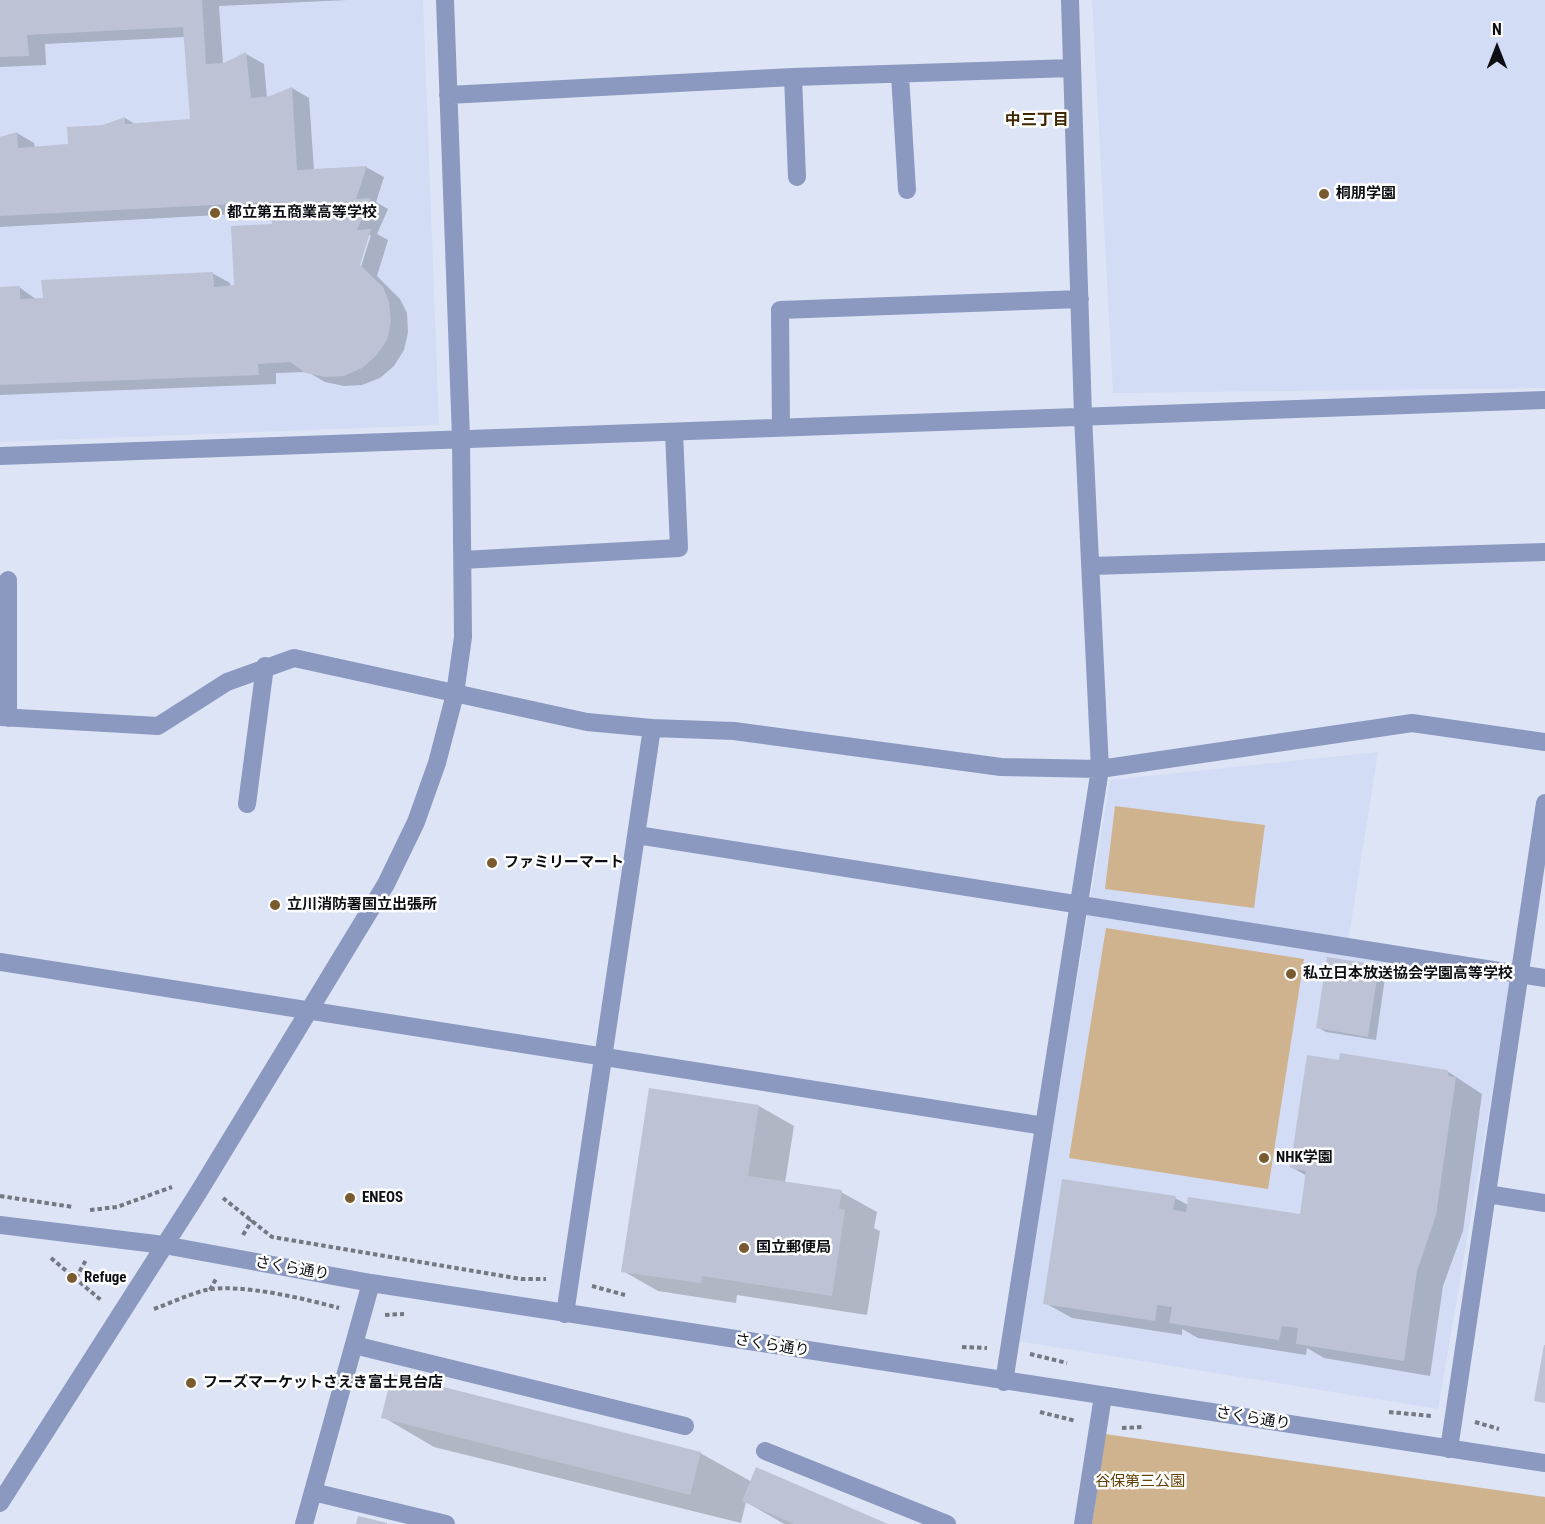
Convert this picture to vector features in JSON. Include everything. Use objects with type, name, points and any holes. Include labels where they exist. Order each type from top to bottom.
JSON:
[{"type":"street","points":[[0,1503],[164,1245],[386,884],[416,822],[437,763],[455,694],[463,637],[460,438],[445,0]]},
{"type":"street","points":[[1004,1382],[1100,769],[1083,416],[1070,0]]},
{"type":"street","points":[[448,94],[793,77],[1072,68]]},
{"type":"street","points":[[900,75],[907,190]]},
{"type":"street","points":[[793,77],[797,177]]},
{"type":"street","points":[[781,427],[780,310],[1080,299]]},
{"type":"street","points":[[0,456],[1545,400]]},
{"type":"street","points":[[462,560],[679,548],[674,432]]},
{"type":"street","points":[[1091,566],[1545,552]]},
{"type":"street","points":[[8,580],[4,717],[158,726],[227,682],[265,666],[294,658],[587,722],[652,728],[734,731],[1001,767],[1100,769],[1412,723],[1545,742]]},
{"type":"street","points":[[247,804],[265,666]]},
{"type":"street","points":[[566,1314],[652,728]]},
{"type":"street","points":[[1449,1449],[1545,803]]},
{"type":"street","points":[[637,835],[1545,978]]},
{"type":"street","points":[[0,962],[603,1059],[1044,1126]]},
{"type":"street","points":[[1487,1194],[1545,1203]]},
{"type":"street","name":"さくら通り","points":[[0,1225],[164,1245],[371,1283],[566,1314],[1545,1463]]},
{"type":"street","points":[[304,1524],[371,1283]]},
{"type":"street","points":[[354,1345],[685,1426]]},
{"type":"street","points":[[1083,1524],[1103,1396]]},
{"type":"street","points":[[765,1451],[947,1524]]},
{"type":"street","points":[[313,1492],[446,1524]]},
{"type":"path","points":[[0,1196],[89,1210],[117,1207],[173,1187]]},
{"type":"path","points":[[226,1199],[272,1237],[521,1279],[552,1280]]},
{"type":"path","points":[[44,1257],[54,1258],[100,1300]]},
{"type":"path","points":[[153,1310],[207,1290],[231,1288],[308,1299],[343,1310]]},
{"type":"path","points":[[1034,1354],[1076,1364]]},
{"type":"path","points":[[1381,1411],[1433,1416]]},
{"type":"shaded area","name":"都立第五商業高等学校","points":[[0,0],[423,0],[439,425],[0,442]]},
{"type":"shaded area","name":"桐朋学園","points":[[1092,0],[1545,0],[1545,388],[1113,393]]},
{"type":"shaded area","name":"NHK学園","points":[[1378,752],[1347,949],[1512,976],[1438,1409],[1018,1341],[1110,780]]},
{"type":"green space","points":[[1115,806],[1265,825],[1254,908],[1105,889]]},
{"type":"green space","points":[[1106,928],[1304,959],[1268,1189],[1069,1158]]},
{"type":"green space","name":"谷保第三公園","points":[[1105,1434],[1545,1497],[1545,1524],[1092,1524]]},
{"type":"building","points":[[0,0],[202,0],[206,64],[224,63],[246,52],[251,98],[270,96],[292,87],[297,170],[367,166],[356,199],[371,198],[357,230],[371,229],[360,265],[383,287],[389,302],[391,321],[387,340],[376,356],[362,368],[344,376],[325,377],[306,373],[290,362],[258,364],[259,375],[0,385],[0,287],[20,286],[20,299],[43,298],[41,280],[213,272],[214,287],[234,285],[231,226],[272,224],[271,202],[0,216],[0,137],[17,132],[18,148],[68,144],[67,127],[103,125],[125,117],[125,124],[190,119],[183,27],[27,35],[29,56],[0,57]]},
{"type":"building","points":[[1327,957],[1379,965],[1368,1037],[1316,1028]]},
{"type":"building","points":[[1340,1053],[1447,1070],[1449,1076],[1456,1077],[1436,1215],[1417,1271],[1404,1361],[1296,1344],[1298,1328],[1282,1326],[1279,1340],[1169,1323],[1172,1307],[1157,1305],[1155,1321],[1043,1304],[1062,1179],[1176,1196],[1173,1210],[1186,1212],[1188,1197],[1300,1214],[1306,1171],[1290,1168],[1307,1055],[1339,1060]]},
{"type":"building","points":[[649,1088],[759,1105],[748,1176],[842,1190],[839,1209],[845,1210],[832,1296],[702,1276],[701,1283],[621,1272]]},
{"type":"building","points":[[1545,1345],[1545,1403],[1534,1401]]},
{"type":"building","points":[[392,1374],[701,1452],[690,1495],[381,1418]]},
{"type":"building","points":[[756,1467],[888,1524],[794,1524],[742,1501]]},
{"type":"building","points":[[358,1516],[387,1523],[387,1524],[356,1524]]},
{"type":"place","name":"桐朋学園","points":[[1324,194]]},
{"type":"place","name":"都立第五商業高等学校","points":[[215,213]]},
{"type":"place","name":"ファミリーマート","points":[[492,863]]},
{"type":"place","name":"立川消防署国立出張所","points":[[275,905]]},
{"type":"place","name":"私立日本放送協会学園高等学校","points":[[1291,974]]},
{"type":"place","name":"NHK学園","points":[[1264,1158]]},
{"type":"place","name":"ENEOS","points":[[350,1198]]},
{"type":"place","name":"国立郵便局","points":[[744,1248]]},
{"type":"place","name":"Refuge","points":[[72,1278]]},
{"type":"place","name":"フーズマーケットさえき富士見台店","points":[[191,1383]]},
{"type":"district","name":"中三丁目","points":[[1037,121]]}]
